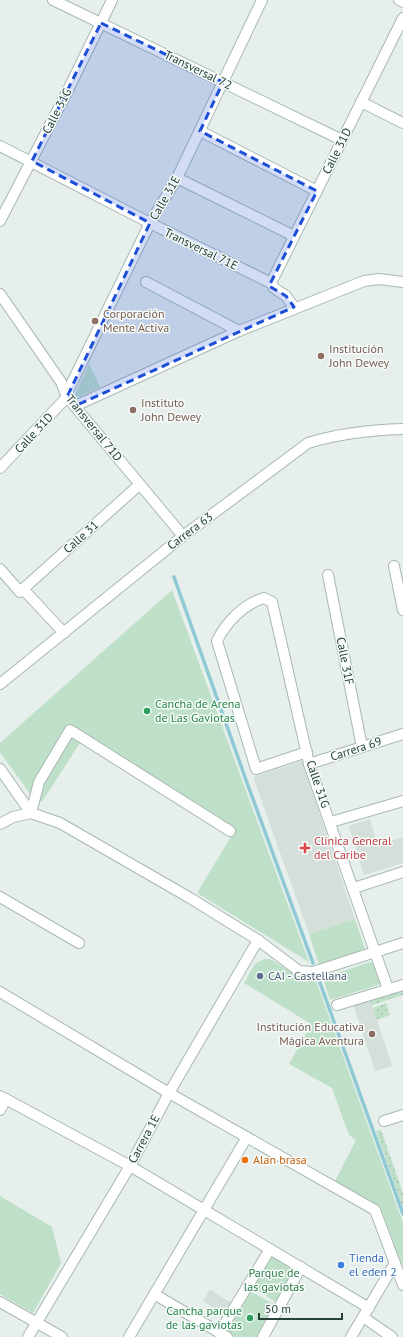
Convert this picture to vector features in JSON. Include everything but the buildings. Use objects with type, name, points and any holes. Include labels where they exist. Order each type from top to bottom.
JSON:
[{"type":"street","name":"Transversal 72","points":[[53,0],[342,140]]},
{"type":"street","name":"Calle 31G","points":[[0,221],[32,161],[112,0]]},
{"type":"street","name":"Calle 31E","points":[[66,396],[150,223],[177,178],[262,0]]},
{"type":"street","points":[[399,0],[403,2]]},
{"type":"street","name":"Calle 31D","points":[[271,283],[403,18]]},
{"type":"street","points":[[361,102],[403,123]]},
{"type":"street","points":[[200,131],[317,191]]},
{"type":"street","name":"Transversal 71E","points":[[0,146],[271,283],[274,288],[286,296],[294,307]]},
{"type":"street","points":[[177,178],[294,236]]},
{"type":"street","points":[[75,406],[294,307],[364,281],[379,279],[403,282]]},
{"type":"street","points":[[146,282],[239,331]]},
{"type":"street","name":"Transversal 71D","points":[[0,296],[60,382],[66,396],[183,536]]},
{"type":"street","name":"Calle 31D","points":[[0,468],[66,396]]},
{"type":"street","name":"Carrera 63","points":[[0,684],[183,536],[308,443],[332,435],[366,430],[403,429]]},
{"type":"street","name":"Calle 31","points":[[23,589],[139,485]]},
{"type":"street","points":[[394,566],[403,610]]},
{"type":"street","points":[[0,570],[20,592],[23,589],[64,633]]},
{"type":"street","name":"Calle 31F","points":[[328,575],[362,747]]},
{"type":"street","name":"Calle 31G","points":[[307,752],[256,769],[217,641],[222,630],[247,606],[264,598],[272,602],[310,764],[388,989]]},
{"type":"street","points":[[31,813],[39,782],[70,730],[230,832]]},
{"type":"street","name":"Carrera 69","points":[[310,764],[403,734]]},
{"type":"street","points":[[0,769],[31,813]]},
{"type":"street","points":[[331,822],[403,801]]},
{"type":"street","points":[[0,824],[13,817],[31,813],[44,816],[67,826],[190,898],[258,940],[299,971],[313,972],[403,943]]},
{"type":"street","points":[[354,888],[403,872]]},
{"type":"street","points":[[0,897],[79,943]]},
{"type":"street","name":"Carrera 1E","points":[[28,1337],[130,1166],[169,1093],[258,940]]},
{"type":"street","points":[[337,1005],[403,985]]},
{"type":"street","points":[[0,992],[169,1093],[375,1210],[403,1285]]},
{"type":"street","points":[[0,1110],[3,1098],[130,1166],[300,1267],[366,1313],[392,1337]]},
{"type":"street","points":[[384,1121],[403,1115]]},
{"type":"street","points":[[129,1337],[247,1137]]},
{"type":"street","points":[[154,1294],[223,1335],[270,1249]]},
{"type":"street","points":[[351,1337],[395,1263]]},
{"type":"street","points":[[263,1337],[300,1267]]},
{"type":"street","points":[[0,1302],[62,1337]]},
{"type":"highlighted area","points":[[101,23],[223,82],[200,131],[317,191],[269,286],[286,296],[294,307],[75,406],[67,397],[150,223],[32,161]]},
{"type":"shaded area","name":"Clínica General del Caribe","points":[[302,761],[355,919],[309,934],[253,777]]},
{"type":"shaded area","points":[[370,819],[378,845],[403,837],[403,863],[364,875],[349,826]]},
{"type":"shaded area","name":"Institución Educativa Mágica Aventura","points":[[370,998],[392,1066],[375,1071],[353,1004]]},
{"type":"shaded area","points":[[210,1289],[234,1305],[227,1316],[203,1301]]},
{"type":"green space","points":[[89,364],[100,387],[73,399]]},
{"type":"green space","points":[[172,590],[309,962],[197,893],[235,830],[85,735],[42,802],[31,795],[0,752],[0,743]]},
{"type":"green space","points":[[355,919],[365,949],[319,965],[309,934]]},
{"type":"green space","points":[[264,959],[270,959],[299,977],[315,978],[403,1223],[403,1267],[381,1209],[334,1183],[356,1140],[349,1135],[332,1088],[289,1064],[311,1024],[244,983],[255,964]]},
{"type":"green space","points":[[370,962],[374,964],[381,984],[330,1000],[323,978]]},
{"type":"green space","points":[[403,990],[403,995],[372,1005],[370,1000]]},
{"type":"green space","points":[[386,1003],[390,1015],[377,1020],[373,1008]]},
{"type":"green space","points":[[381,1130],[403,1193],[403,1208],[376,1131]]},
{"type":"green space","points":[[0,1196],[52,1227],[61,1263],[33,1313],[0,1294]]},
{"type":"green space","name":"Parque de las gaviotas","points":[[269,1255],[298,1273],[279,1304],[251,1286]]},
{"type":"green space","name":"Cancha parque de las gaviotas","points":[[248,1290],[277,1306],[260,1337],[235,1337],[223,1331]]},
{"type":"waterway","points":[[174,577],[313,963]]},
{"type":"waterway","points":[[319,980],[403,1214]]},
{"type":"place","name":"Corporación Mente Activa","points":[[95,321]]},
{"type":"place","name":"Institución John Dewey","points":[[321,356]]},
{"type":"place","name":"Instituto John Dewey","points":[[133,410]]},
{"type":"place","name":"Cancha de Arena de Las Gaviotas","points":[[147,711]]},
{"type":"place","name":"Clínica General del Caribe","points":[[305,848]]},
{"type":"place","name":"CAI - Castellana","points":[[260,976]]},
{"type":"place","name":"Institución Educativa Mágica Aventura","points":[[372,1034]]},
{"type":"place","name":"Alan brasa","points":[[245,1160]]},
{"type":"place","name":"Tienda el eden 2","points":[[341,1265]]},
{"type":"place","name":"Cancha parque de las gaviotas","points":[[250,1318]]}]
